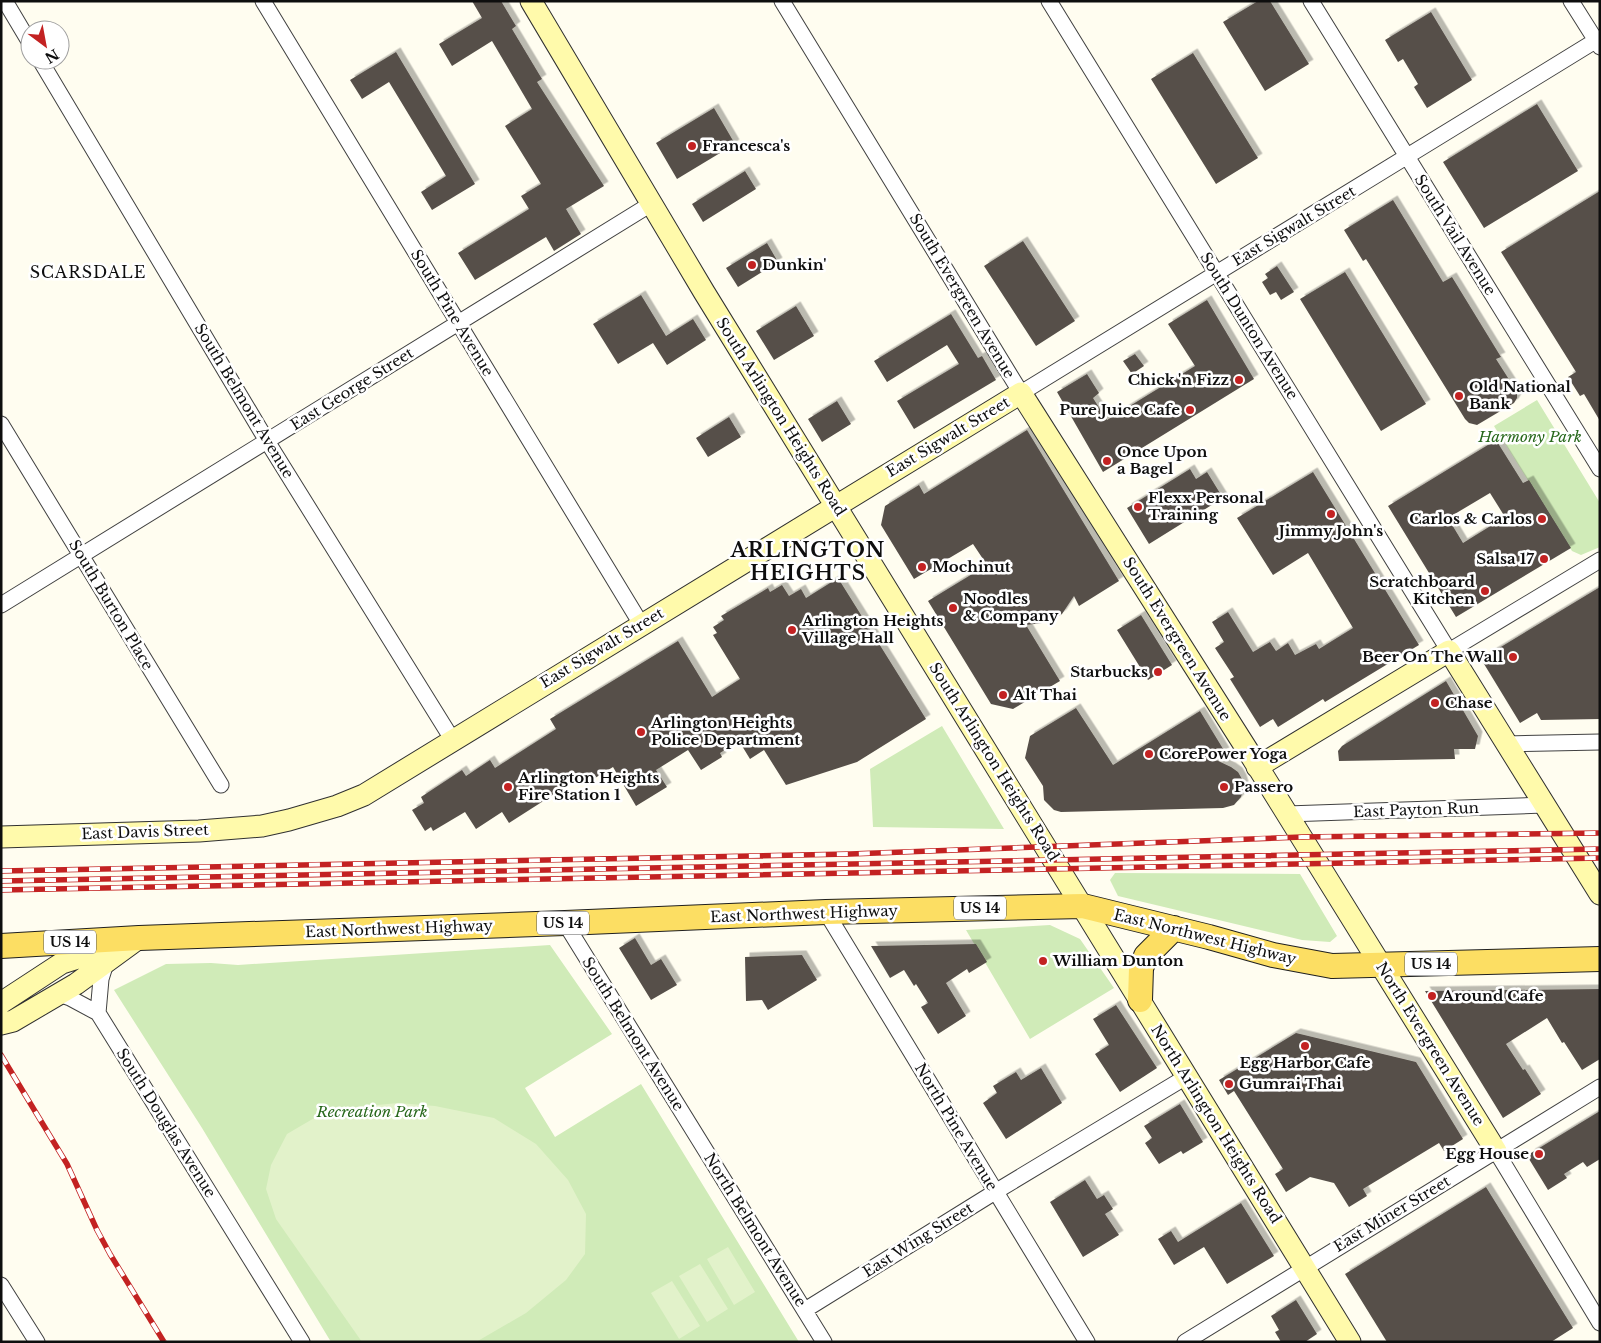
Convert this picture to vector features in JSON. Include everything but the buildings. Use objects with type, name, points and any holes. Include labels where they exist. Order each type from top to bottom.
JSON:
[{"type":"main road","name":"East Northwest Highway","points":[[1,946],[139,938],[826,912],[1083,906],[1273,955],[1332,966],[1600,959]]},
{"type":"main road","points":[[1140,1000],[1141,968],[1146,956],[1174,928]]},
{"type":"street","points":[[6,1],[20,26]]},
{"type":"street","name":"South Pine Avenue","points":[[263,1],[641,624]]},
{"type":"street","name":"South Arlington Heights Road","points":[[531,1],[651,204],[1083,906]]},
{"type":"street","name":"South Evergreen Avenue","points":[[782,1],[1021,393],[1257,766]]},
{"type":"street","name":"South Dunton Avenue","points":[[1049,1],[1449,651]]},
{"type":"street","name":"South Vail Avenue","points":[[1311,1],[1600,469]]},
{"type":"street","points":[[1571,1],[1598,42]]},
{"type":"street","name":"East Sigwalt Street","points":[[289,820],[337,806],[364,794],[1216,273],[1598,42]]},
{"type":"street","name":"South Belmont Avenue","points":[[46,70],[267,441],[452,739]]},
{"type":"street","name":"East George Street","points":[[1,605],[651,204]]},
{"type":"street","name":"South Burton Place","points":[[1,424],[221,786]]},
{"type":"street","points":[[1257,766],[1600,560]]},
{"type":"street","points":[[1449,651],[1600,894]]},
{"type":"street","points":[[1506,744],[1600,742]]},
{"type":"street","name":"North Evergreen Avenue","points":[[1257,766],[1496,1151],[1600,1323]]},
{"type":"street","name":"East Payton Run","points":[[1287,814],[1544,805]]},
{"type":"street","name":"East Davis Street","points":[[1,837],[199,831],[262,826],[289,820]]},
{"type":"street","name":"North Arlington Heights Road","points":[[1083,906],[1350,1342]]},
{"type":"street","name":"North Pine Avenue","points":[[826,912],[1087,1342]]},
{"type":"street","name":"South Belmont Avenue","points":[[565,923],[686,1119]]},
{"type":"street","points":[[1,1024],[13,1021],[60,994],[139,938]]},
{"type":"street","points":[[1,1003],[62,963],[139,938]]},
{"type":"street","points":[[60,994],[98,1013],[101,979],[106,962]]},
{"type":"street","name":"South Douglas Avenue","points":[[98,1013],[302,1342]]},
{"type":"street","name":"East Wing Street","points":[[805,1310],[995,1192],[1186,1077]]},
{"type":"street","name":"East Miner Street","points":[[1185,1342],[1600,1087]]},
{"type":"street","name":"North Belmont Avenue","points":[[686,1119],[824,1342]]},
{"type":"street","points":[[1,1285],[37,1342]]},
{"type":"green space","name":"Harmony Park","points":[[1537,400],[1600,503],[1600,547],[1581,555],[1572,551],[1494,426]]},
{"type":"green space","points":[[942,726],[1004,829],[873,827],[870,769]]},
{"type":"green space","points":[[1115,873],[1300,874],[1337,936],[1330,942],[1302,940],[1118,896],[1110,880]]},
{"type":"green space","points":[[1050,925],[1080,939],[1114,988],[1030,1039],[966,930]]},
{"type":"green space","name":"Recreation Park","points":[[550,945],[612,1034],[525,1088],[555,1137],[641,1084],[799,1342],[331,1342],[202,1128],[114,990],[166,964],[211,963],[238,965]]},
{"type":"green space","points":[[398,1103],[435,1106],[494,1118],[536,1144],[568,1180],[586,1214],[585,1254],[566,1280],[526,1313],[476,1342],[362,1342],[276,1219],[266,1189],[271,1165],[287,1134],[316,1117],[357,1107]]},
{"type":"green space","points":[[728,1247],[755,1292],[734,1305],[707,1259]]},
{"type":"green space","points":[[700,1264],[728,1309],[707,1322],[679,1276]]},
{"type":"green space","points":[[672,1281],[700,1326],[679,1339],[651,1293]]},
{"type":"railway","points":[[1,871],[850,854],[1302,837],[1600,833]]},
{"type":"railway","points":[[1,881],[1600,849]]},
{"type":"railway","points":[[1,890],[1600,858]]},
{"type":"railway","points":[[1,1055],[67,1164],[110,1254],[164,1342]]},
{"type":"place","name":"Francesca's","points":[[692,146]]},
{"type":"place","name":"Dunkin'","points":[[752,265]]},
{"type":"place","name":"Chick 'n Fizz","points":[[1239,380]]},
{"type":"place","name":"Old National Bank","points":[[1459,396]]},
{"type":"place","name":"Pure Juice Cafe","points":[[1190,410]]},
{"type":"place","name":"Once Upon a Bagel","points":[[1107,461]]},
{"type":"place","name":"Flexx Personal Training","points":[[1138,507]]},
{"type":"place","name":"Jimmy John's","points":[[1331,514]]},
{"type":"place","name":"Carlos & Carlos","points":[[1542,519]]},
{"type":"place","name":"Salsa 17","points":[[1544,559]]},
{"type":"place","name":"Mochinut","points":[[922,567]]},
{"type":"place","name":"Scratchboard Kitchen","points":[[1485,591]]},
{"type":"place","name":"Noodles & Company","points":[[953,608]]},
{"type":"place","name":"Arlington Heights Village Hall","points":[[792,630]]},
{"type":"place","name":"Beer On The Wall","points":[[1513,657]]},
{"type":"place","name":"Starbucks","points":[[1158,672]]},
{"type":"place","name":"Alt Thai","points":[[1003,695]]},
{"type":"place","name":"Chase","points":[[1435,703]]},
{"type":"place","name":"Arlington Heights Police Department","points":[[641,732]]},
{"type":"place","name":"CorePower Yoga","points":[[1149,754]]},
{"type":"place","name":"Arlington Heights Fire Station 1","points":[[508,787]]},
{"type":"place","name":"Passero","points":[[1224,787]]},
{"type":"place","name":"William Dunton","points":[[1043,961]]},
{"type":"place","name":"Around Cafe","points":[[1432,996]]},
{"type":"place","name":"Egg Harbor Cafe","points":[[1305,1046]]},
{"type":"place","name":"Gumrai Thai","points":[[1229,1084]]},
{"type":"place","name":"Egg House","points":[[1539,1154]]},
{"type":"district","name":"SCARSDALE","points":[[88,272]]},
{"type":"district","name":"ARLINGTON HEIGHTS","points":[[808,562]]}]
